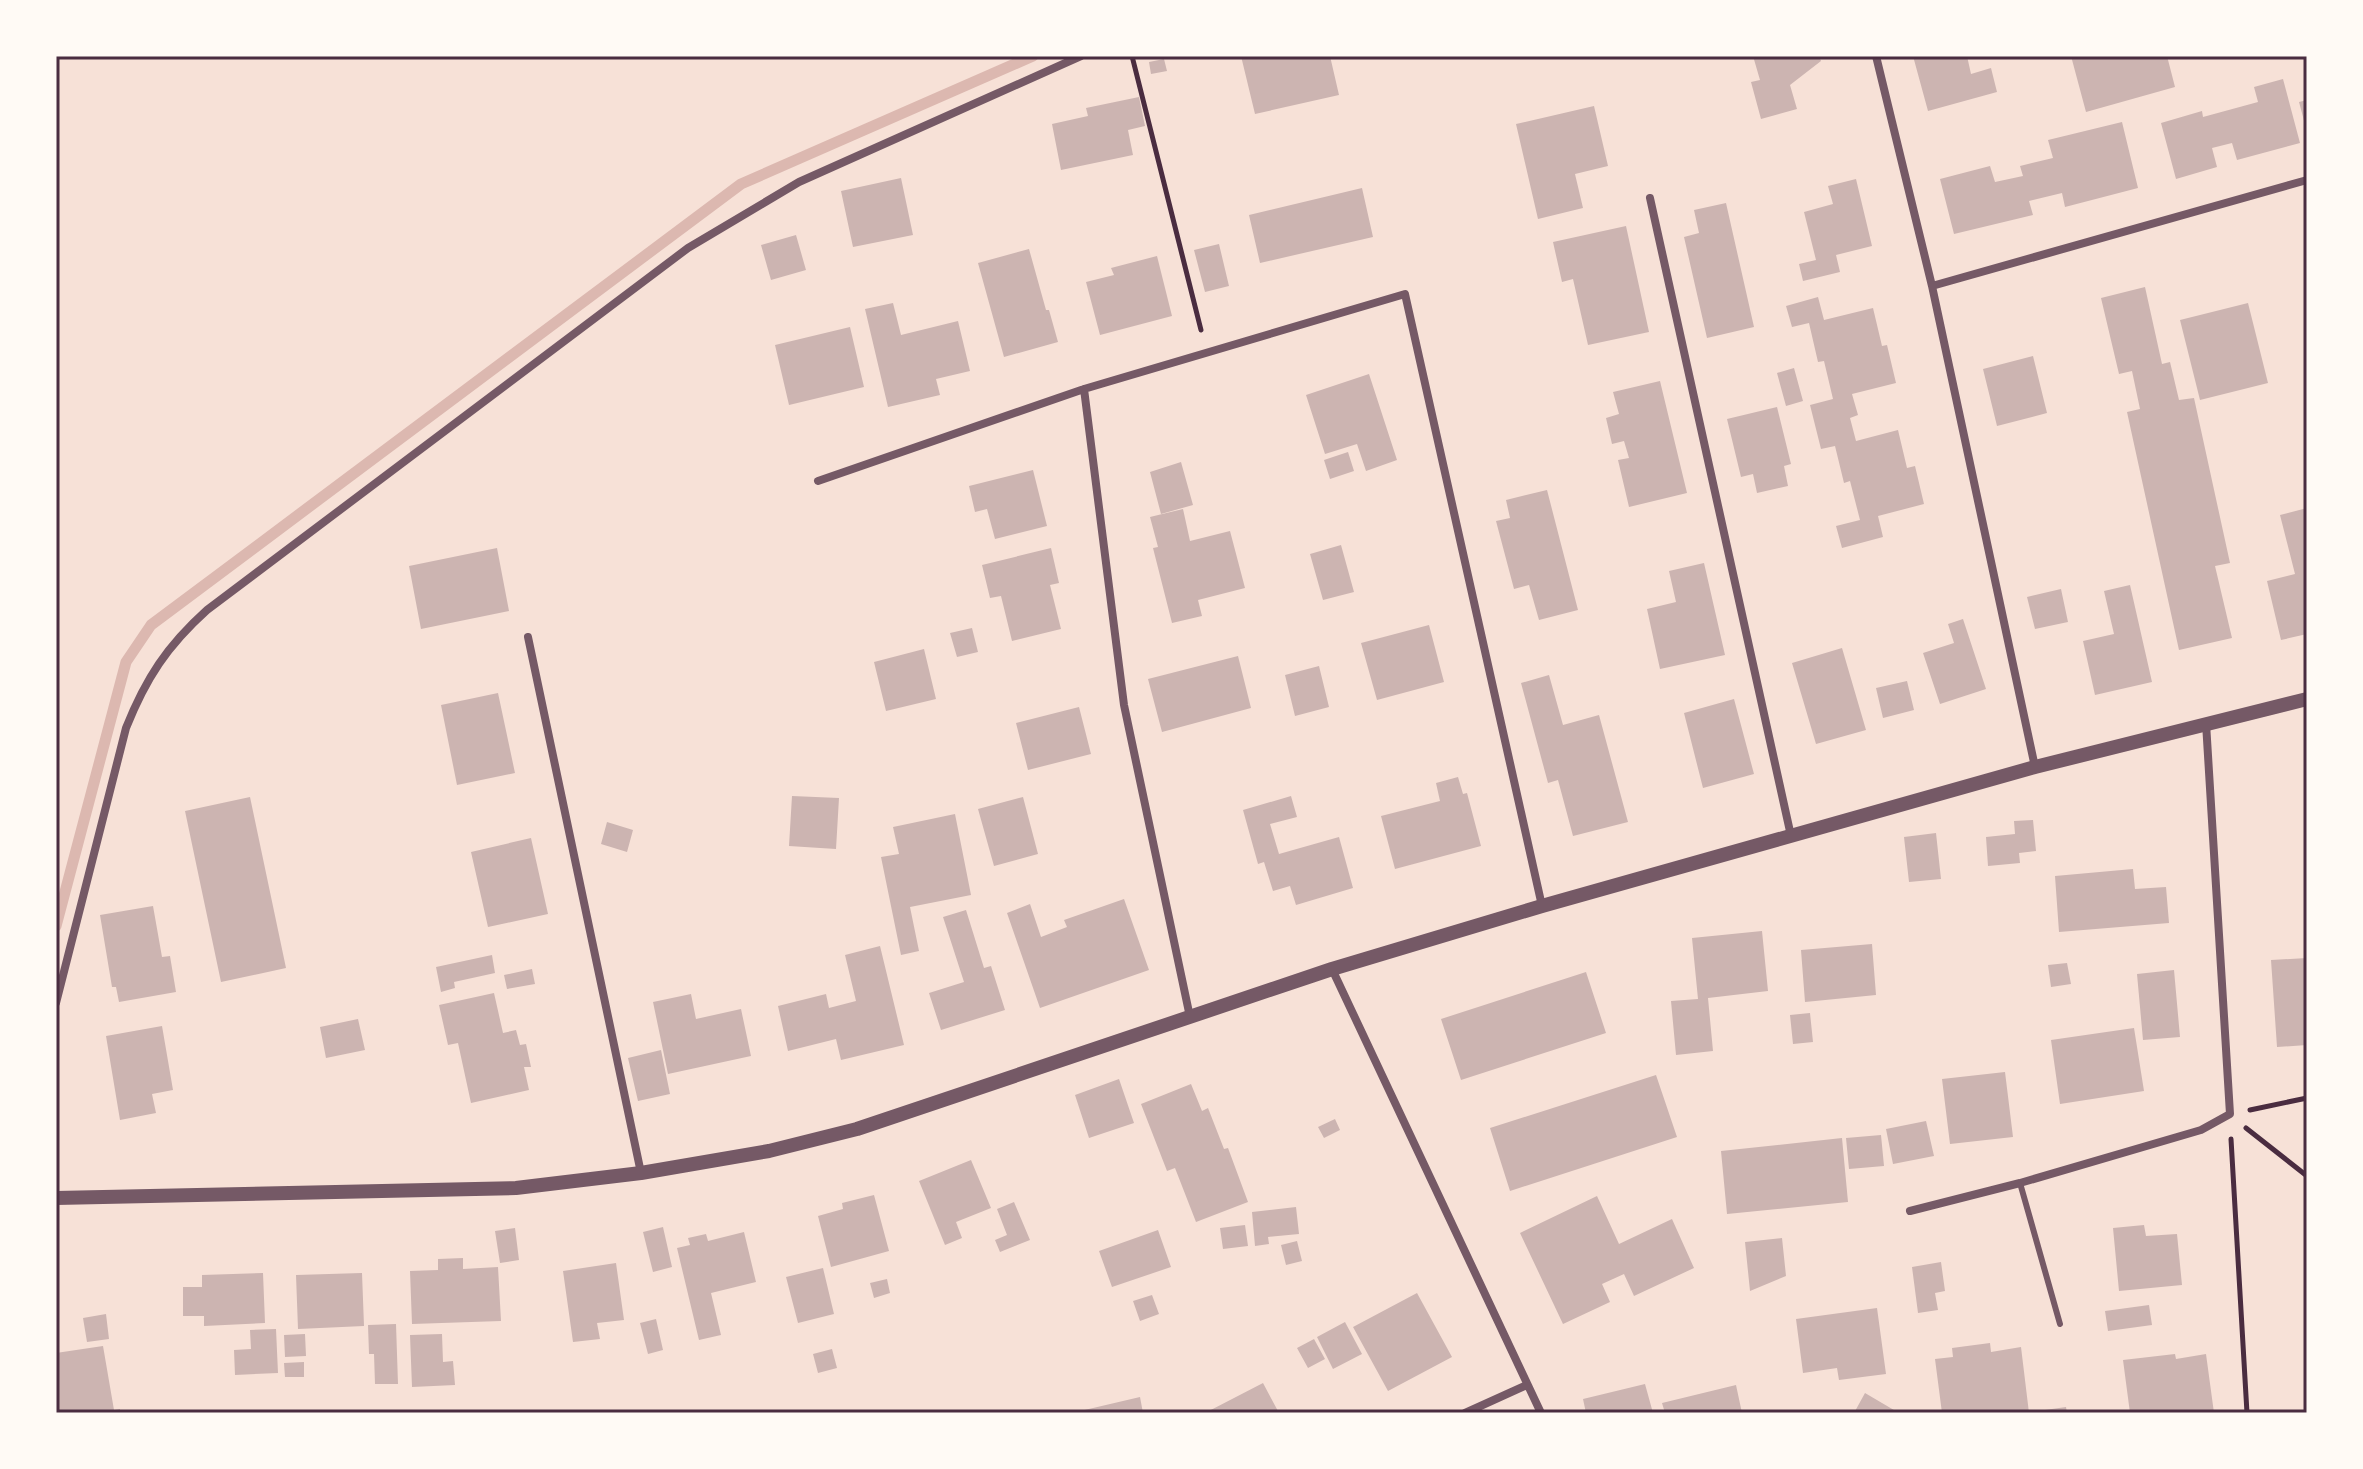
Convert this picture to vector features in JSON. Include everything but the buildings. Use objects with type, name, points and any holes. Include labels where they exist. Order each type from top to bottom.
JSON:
[{"type":"street","points":[[56,1003],[126,728],[159,660],[181,633],[207,610],[688,248],[799,182],[1081,56]]},
{"type":"street","points":[[1876,56],[1932,286],[2035,767]]},
{"type":"street","points":[[1932,286],[2307,180]]},
{"type":"street","points":[[1650,198],[1791,836]]},
{"type":"street","points":[[818,481],[1084,389],[1405,294],[1542,906]]},
{"type":"street","points":[[1084,389],[1124,705],[1190,1017]]},
{"type":"street","points":[[528,637],[641,1173]]},
{"type":"street","points":[[56,1198],[516,1188],[641,1173],[769,1151],[857,1129],[1332,969],[1542,906],[2035,767],[2307,699]]},
{"type":"street","points":[[1910,1211],[2020,1183],[2201,1130],[2230,1114],[2206,722]]},
{"type":"street","points":[[1332,969],[1541,1413]]},
{"type":"street","points":[[1465,1413],[1527,1385]]},
{"type":"lane","points":[[2020,1183],[2060,1324]]},
{"type":"path","points":[[1132,56],[1208,354]]},
{"type":"path","points":[[2230,1114],[2307,1098]]},
{"type":"path","points":[[2230,1114],[2307,1176]]},
{"type":"path","points":[[2230,1114],[2247,1413]]},
{"type":"waterway","points":[[56,926],[126,662],[151,625],[741,184],[1033,56]]}]
